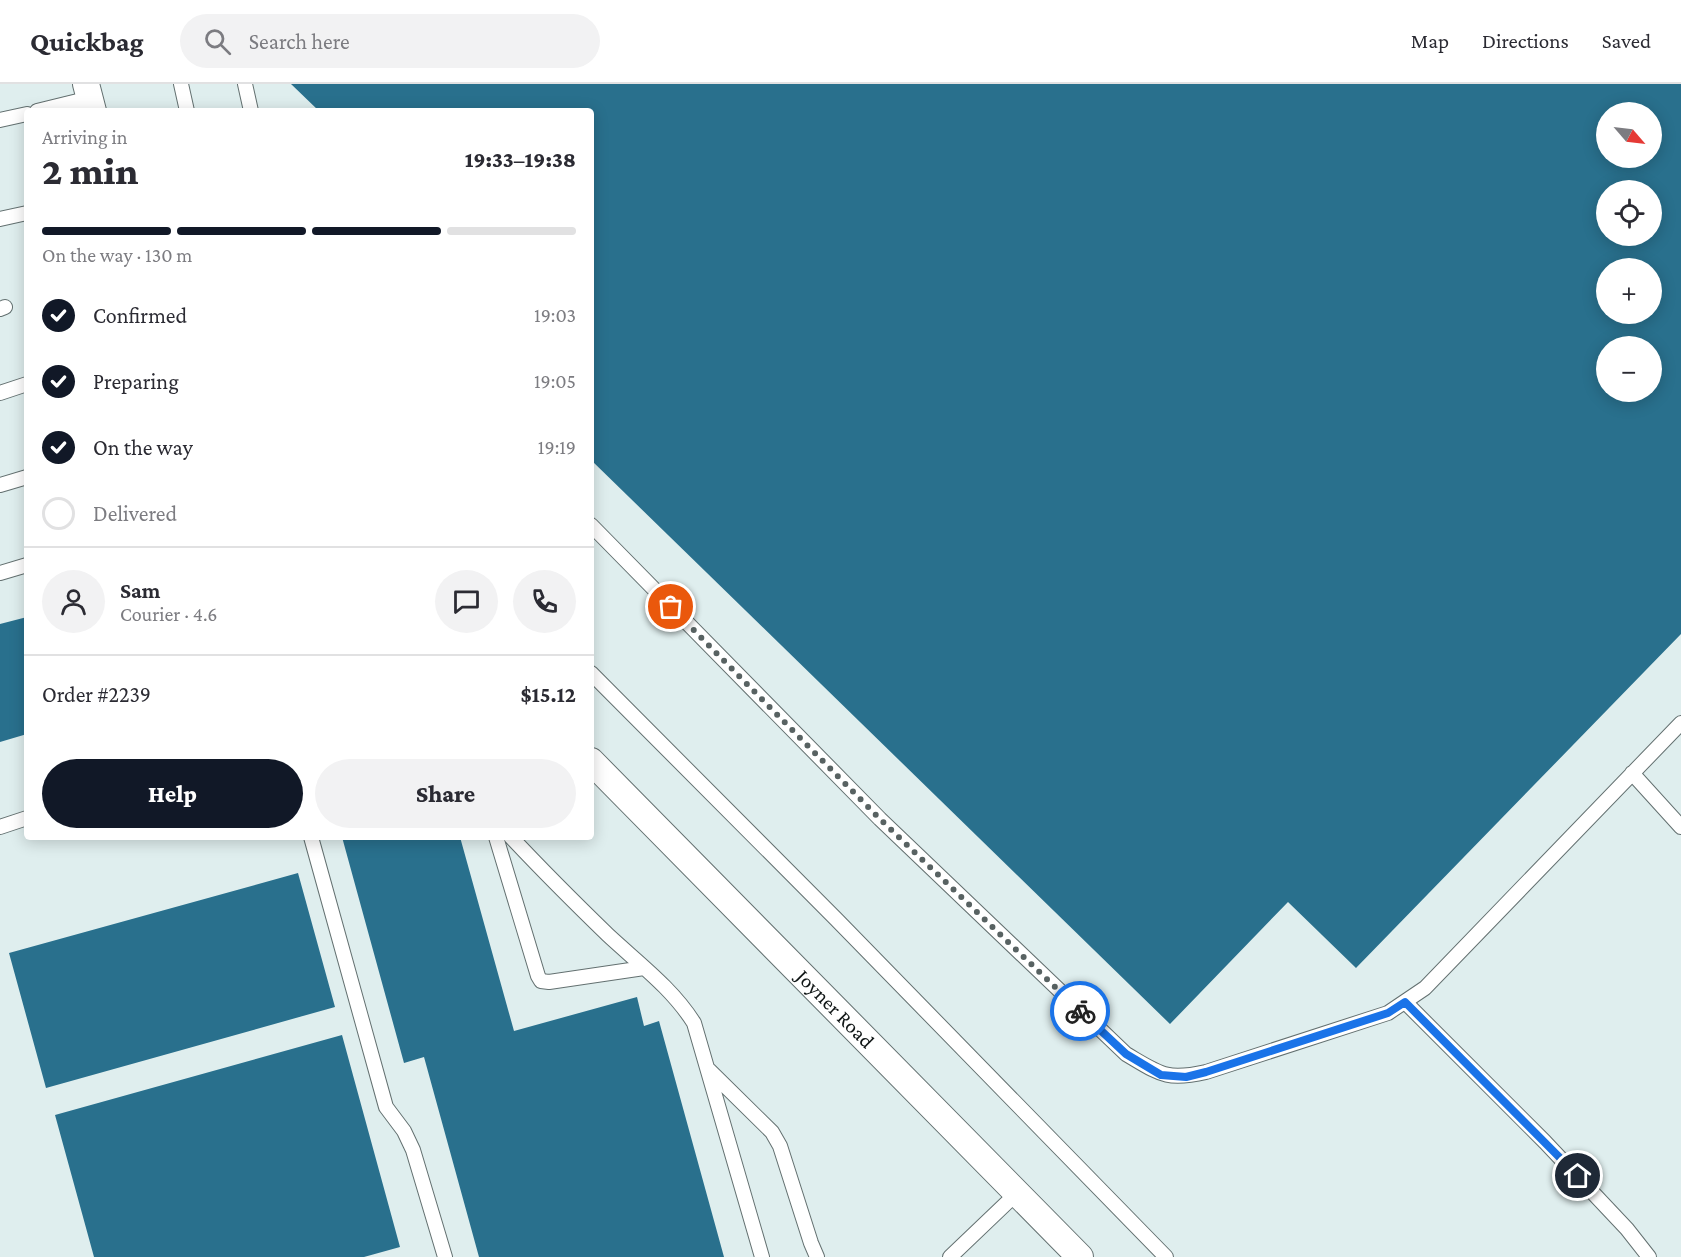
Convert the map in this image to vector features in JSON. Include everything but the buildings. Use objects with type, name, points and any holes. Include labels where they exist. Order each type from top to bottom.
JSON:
[{"type":"street","name":"Joyner Road","points":[[594,764],[1080,1257]]},
{"type":"lane","points":[[181,84],[186,108]]},
{"type":"lane","points":[[245,84],[250,108]]},
{"type":"lane","points":[[50,108],[90,98]]},
{"type":"lane","points":[[0,120],[24,115]]},
{"type":"lane","points":[[0,219],[24,214]]},
{"type":"lane","points":[[0,393],[24,385]]},
{"type":"lane","points":[[0,485],[24,478]]},
{"type":"lane","points":[[594,528],[880,819],[1126,1054],[1161,1075],[1186,1077],[1206,1072],[1388,1013],[1405,1002],[1425,988],[1681,723]]},
{"type":"lane","points":[[0,573],[24,566]]},
{"type":"lane","points":[[594,676],[845,928],[1166,1257]]},
{"type":"lane","points":[[1632,773],[1681,827]]},
{"type":"lane","points":[[0,827],[24,819]]},
{"type":"lane","points":[[312,840],[386,1107],[404,1131],[413,1150],[445,1257]]},
{"type":"lane","points":[[497,840],[541,981],[549,982],[644,968]]},
{"type":"lane","points":[[514,840],[599,926],[669,991],[690,1016],[708,1068],[762,1257]]},
{"type":"lane","points":[[1405,1002],[1545,1142],[1627,1229],[1649,1257]]},
{"type":"lane","points":[[708,1068],[772,1132],[780,1146],[817,1257]]},
{"type":"lane","points":[[950,1257],[1017,1194]]},
{"type":"way so far","points":[[671,607],[880,819],[1080,1011]]},
{"type":"route","points":[[1080,1011],[1126,1054],[1161,1075],[1186,1077],[1388,1013],[1405,1002],[1578,1176]]}]
